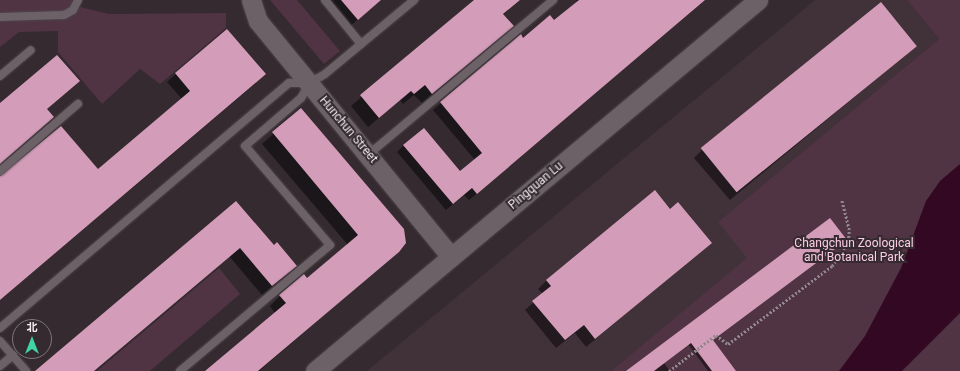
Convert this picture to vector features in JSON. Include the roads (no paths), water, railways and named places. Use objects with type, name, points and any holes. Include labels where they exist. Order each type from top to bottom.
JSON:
[{"type":"street","name":"Hunchun Street","points":[[251,0],[258,21],[369,154],[451,257]]},
{"type":"street","name":"Pingquan Lu","points":[[315,371],[758,0]]},
{"type":"lane","points":[[0,17],[64,15],[72,10],[78,0]]},
{"type":"lane","points":[[325,0],[361,44]]},
{"type":"lane","points":[[0,328],[289,83],[309,83],[325,74],[414,0]]},
{"type":"lane","points":[[369,154],[553,0]]},
{"type":"lane","points":[[0,76],[31,50]]},
{"type":"lane","points":[[180,371],[330,245],[245,146],[301,98],[309,83]]},
{"type":"lane","points":[[0,171],[78,104]]},
{"type":"lane","points":[[0,341],[12,354]]},
{"type":"lane","points":[[0,366],[12,356]]},
{"type":"lane","points":[[16,359],[26,371]]},
{"type":"park label","name":"Changchun Zoological and Botanical Park","points":[[854,251]]}]
